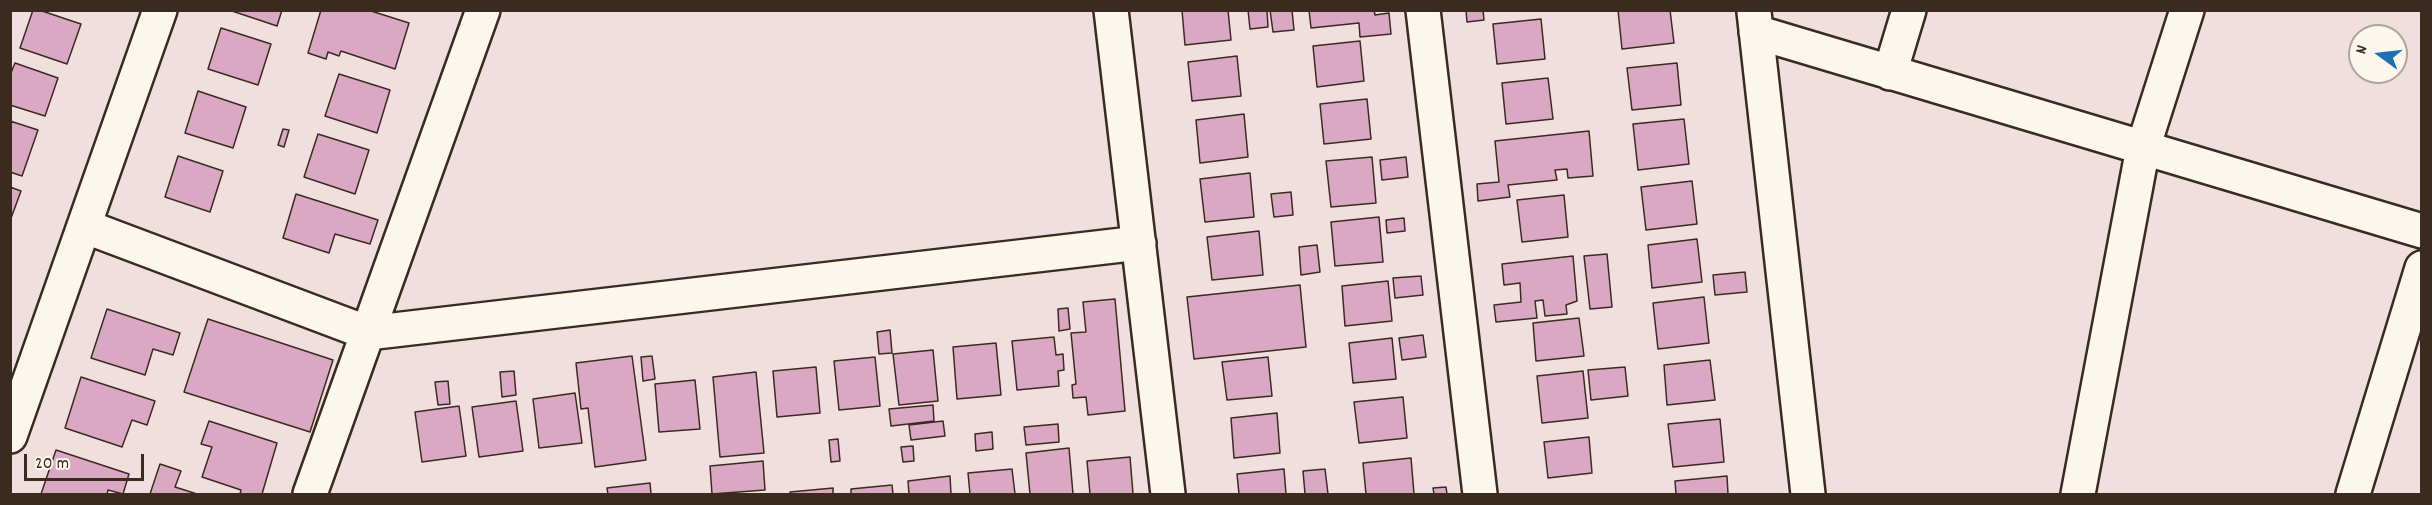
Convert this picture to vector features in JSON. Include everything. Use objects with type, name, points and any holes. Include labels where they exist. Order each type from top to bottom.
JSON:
[{"type":"street","points":[[10,436],[160,10]]},
{"type":"street","points":[[310,495],[483,10]]},
{"type":"street","points":[[1111,10],[1168,495]]},
{"type":"street","points":[[1423,10],[1480,495]]},
{"type":"street","points":[[1890,73],[1909,10]]},
{"type":"street","points":[[2078,495],[2143,148],[2187,10]]},
{"type":"street","points":[[1808,495],[1755,21],[1890,73],[2421,231]]},
{"type":"street","points":[[84,226],[368,333],[1138,243]]},
{"type":"street","points":[[2354,495],[2421,268]]},
{"type":"building","points":[[33,10],[81,24],[67,64],[20,48]]},
{"type":"building","points":[[229,10],[282,10],[277,26]]},
{"type":"building","points":[[321,10],[368,10],[409,23],[395,69],[341,51],[339,56],[328,52],[326,59],[308,53]]},
{"type":"building","points":[[1182,10],[1228,10],[1231,40],[1185,45]]},
{"type":"building","points":[[1248,10],[1267,10],[1268,27],[1250,29]]},
{"type":"building","points":[[1270,10],[1292,10],[1294,30],[1273,32]]},
{"type":"building","points":[[1309,10],[1374,10],[1375,15],[1389,13],[1391,34],[1360,37],[1359,23],[1311,28]]},
{"type":"building","points":[[1466,10],[1483,10],[1484,20],[1467,22]]},
{"type":"building","points":[[1618,10],[1670,10],[1674,43],[1622,49]]},
{"type":"building","points":[[1541,19],[1545,59],[1497,64],[1493,24]]},
{"type":"building","points":[[221,28],[271,44],[258,85],[208,69]]},
{"type":"building","points":[[1360,41],[1364,81],[1317,87],[1313,46]]},
{"type":"building","points":[[1237,56],[1241,96],[1192,101],[1188,62]]},
{"type":"building","points":[[15,63],[58,78],[45,116],[10,105],[10,75]]},
{"type":"building","points":[[1677,63],[1681,105],[1632,110],[1627,68]]},
{"type":"building","points":[[339,74],[390,90],[377,133],[325,116]]},
{"type":"building","points":[[1548,78],[1553,119],[1506,124],[1502,83]]},
{"type":"building","points":[[198,91],[246,107],[233,148],[185,133]]},
{"type":"building","points":[[1367,99],[1371,139],[1324,144],[1320,104]]},
{"type":"building","points":[[1244,114],[1248,157],[1200,163],[1196,120]]},
{"type":"building","points":[[1684,119],[1689,164],[1638,170],[1633,124]]},
{"type":"building","points":[[10,121],[38,130],[22,176],[10,172]]},
{"type":"building","points":[[283,129],[289,130],[284,147],[278,145]]},
{"type":"building","points":[[1589,131],[1593,176],[1568,178],[1567,169],[1555,170],[1557,180],[1508,185],[1510,197],[1478,201],[1477,184],[1499,182],[1495,141]]},
{"type":"building","points":[[318,134],[369,150],[355,194],[304,177]]},
{"type":"building","points":[[178,156],[223,171],[210,212],[165,197]]},
{"type":"building","points":[[1372,157],[1376,203],[1331,207],[1326,161]]},
{"type":"building","points":[[1406,157],[1408,177],[1382,180],[1380,160]]},
{"type":"building","points":[[1250,173],[1254,217],[1205,222],[1200,179]]},
{"type":"building","points":[[1692,181],[1697,224],[1646,230],[1641,187]]},
{"type":"building","points":[[10,187],[21,191],[10,221]]},
{"type":"building","points":[[1291,192],[1293,215],[1274,217],[1271,194]]},
{"type":"building","points":[[296,194],[378,220],[370,244],[335,234],[329,253],[283,238]]},
{"type":"building","points":[[1564,195],[1568,237],[1522,242],[1517,200]]},
{"type":"building","points":[[1379,217],[1383,262],[1335,266],[1331,222]]},
{"type":"building","points":[[1404,218],[1405,231],[1387,233],[1386,220]]},
{"type":"building","points":[[1259,231],[1263,275],[1212,280],[1207,237]]},
{"type":"building","points":[[1697,239],[1702,282],[1652,288],[1648,245]]},
{"type":"building","points":[[1317,245],[1320,272],[1301,275],[1299,247]]},
{"type":"building","points":[[1607,254],[1612,307],[1590,309],[1584,256]]},
{"type":"building","points":[[1573,256],[1577,301],[1566,305],[1567,314],[1545,316],[1543,300],[1535,301],[1537,318],[1496,322],[1494,305],[1521,302],[1520,283],[1504,285],[1502,264]]},
{"type":"building","points":[[1745,272],[1747,292],[1715,295],[1713,275]]},
{"type":"building","points":[[1421,276],[1423,295],[1395,298],[1393,278]]},
{"type":"building","points":[[1388,281],[1392,321],[1345,326],[1342,286]]},
{"type":"building","points":[[1300,285],[1306,347],[1194,359],[1187,297]]},
{"type":"building","points":[[1704,297],[1709,343],[1658,349],[1653,303]]},
{"type":"building","points":[[1115,299],[1125,411],[1088,415],[1086,397],[1073,398],[1072,385],[1076,384],[1071,333],[1086,332],[1083,302]]},
{"type":"building","points":[[1068,308],[1070,329],[1059,331],[1058,309]]},
{"type":"building","points":[[107,309],[180,333],[173,355],[153,349],[145,375],[91,358]]},
{"type":"building","points":[[1579,318],[1584,356],[1536,361],[1533,323]]},
{"type":"building","points":[[208,319],[333,360],[310,432],[184,392]]},
{"type":"building","points":[[890,330],[892,353],[879,354],[877,332]]},
{"type":"building","points":[[1423,335],[1426,357],[1402,360],[1399,338]]},
{"type":"building","points":[[1054,337],[1056,355],[1063,354],[1064,370],[1058,371],[1059,386],[1017,390],[1012,341]]},
{"type":"building","points":[[1392,338],[1396,379],[1353,383],[1349,343]]},
{"type":"building","points":[[996,343],[1001,395],[957,399],[953,347]]},
{"type":"building","points":[[933,350],[938,401],[899,405],[893,354]]},
{"type":"building","points":[[632,356],[646,460],[595,467],[588,408],[581,409],[576,363]]},
{"type":"building","points":[[652,356],[655,379],[643,381],[641,357]]},
{"type":"building","points":[[875,357],[880,406],[839,410],[834,361]]},
{"type":"building","points":[[1268,357],[1272,396],[1227,400],[1222,362]]},
{"type":"building","points":[[1710,360],[1715,400],[1667,405],[1664,365]]},
{"type":"building","points":[[816,367],[820,413],[777,417],[773,371]]},
{"type":"building","points":[[1625,367],[1628,396],[1591,400],[1588,370]]},
{"type":"building","points":[[514,371],[516,395],[502,397],[500,372]]},
{"type":"building","points":[[1583,371],[1588,418],[1542,423],[1537,376]]},
{"type":"building","points":[[756,372],[764,453],[720,457],[713,377]]},
{"type":"building","points":[[81,377],[155,401],[147,425],[132,420],[122,447],[65,428]]},
{"type":"building","points":[[695,380],[700,429],[659,432],[655,384]]},
{"type":"building","points":[[448,381],[450,404],[438,405],[435,382]]},
{"type":"building","points":[[575,393],[582,443],[539,448],[533,399]]},
{"type":"building","points":[[1403,397],[1407,438],[1359,443],[1354,402]]},
{"type":"building","points":[[516,401],[523,451],[479,457],[472,407]]},
{"type":"building","points":[[933,405],[934,421],[891,426],[889,409]]},
{"type":"building","points":[[459,406],[466,456],[422,462],[415,412]]},
{"type":"building","points":[[1277,413],[1280,453],[1234,458],[1231,418]]},
{"type":"building","points":[[1720,419],[1724,462],[1673,467],[1668,424]]},
{"type":"building","points":[[209,421],[277,443],[262,494],[240,494],[241,490],[202,477],[212,447],[201,444]]},
{"type":"building","points":[[943,421],[945,436],[911,440],[909,425]]},
{"type":"building","points":[[1058,424],[1059,442],[1026,445],[1024,427]]},
{"type":"building","points":[[992,432],[993,449],[976,451],[975,434]]},
{"type":"building","points":[[1589,437],[1592,473],[1548,478],[1544,442]]},
{"type":"building","points":[[838,439],[840,461],[831,462],[829,440]]},
{"type":"building","points":[[913,446],[914,461],[903,462],[901,447]]},
{"type":"building","points":[[1069,448],[1073,494],[1030,494],[1026,453]]},
{"type":"building","points":[[56,450],[129,474],[123,494],[108,490],[107,494],[41,494]]},
{"type":"building","points":[[1130,457],[1133,494],[1090,494],[1087,461]]},
{"type":"building","points":[[1411,458],[1414,494],[1366,494],[1363,463]]},
{"type":"building","points":[[763,461],[765,490],[712,494],[710,466]]},
{"type":"building","points":[[160,464],[181,471],[175,487],[197,494],[150,494]]},
{"type":"building","points":[[1012,469],[1015,494],[970,494],[968,473]]},
{"type":"building","points":[[1284,469],[1286,494],[1239,494],[1237,474]]},
{"type":"building","points":[[1325,469],[1328,494],[1305,494],[1303,471]]},
{"type":"building","points":[[950,476],[951,494],[909,494],[908,481]]},
{"type":"building","points":[[1727,476],[1728,494],[1676,494],[1675,481]]},
{"type":"building","points":[[650,483],[651,494],[608,494],[607,488]]},
{"type":"building","points":[[892,485],[893,494],[851,494],[851,489]]},
{"type":"building","points":[[1446,487],[1447,494],[1434,494],[1433,488]]},
{"type":"building","points":[[833,488],[833,494],[790,494],[790,492]]}]
